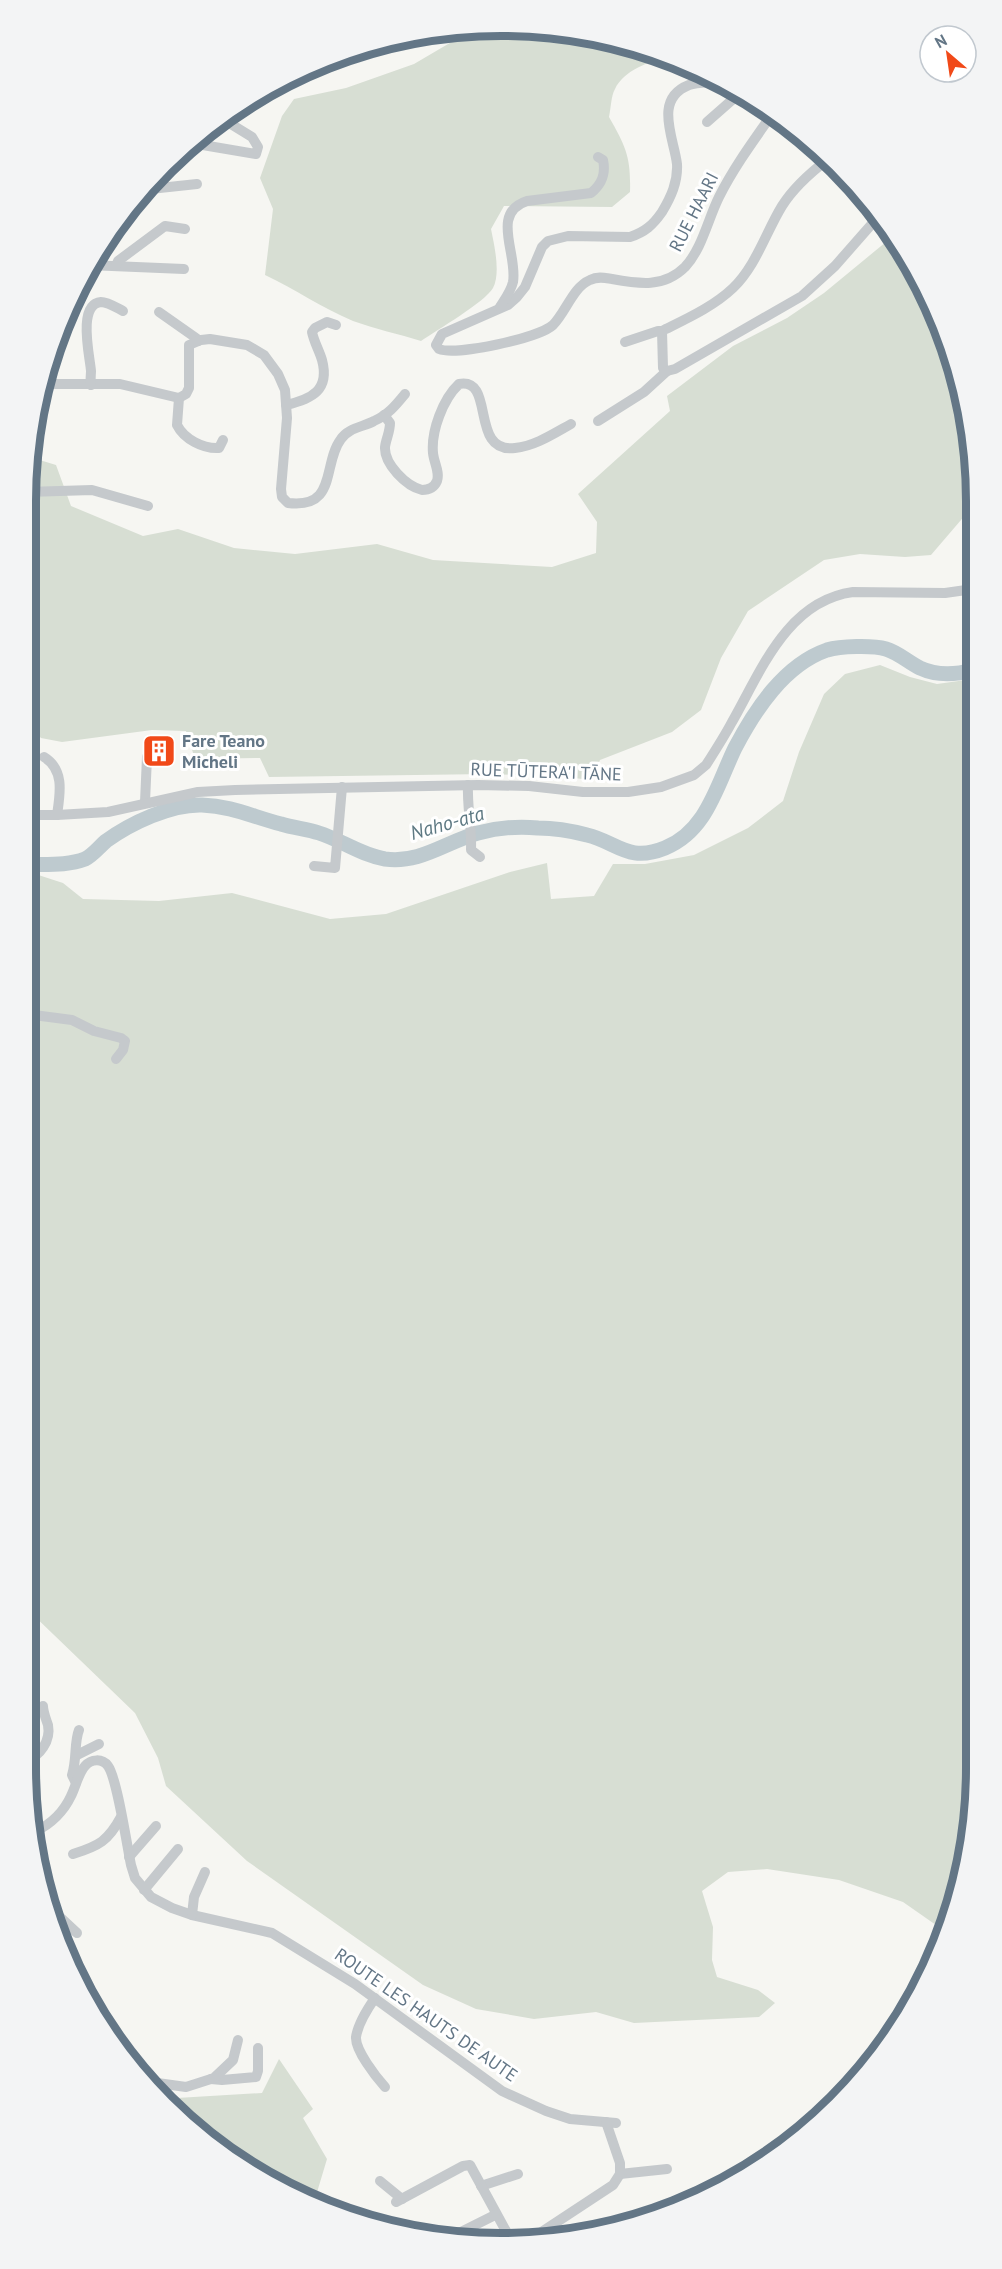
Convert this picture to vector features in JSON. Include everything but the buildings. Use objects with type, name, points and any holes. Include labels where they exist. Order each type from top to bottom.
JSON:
[{"type":"street","name":"RUE HAARI","points":[[705,83],[691,84],[682,89],[671,103],[668,120],[676,164],[676,179],[667,203],[652,225],[630,237],[568,236],[548,242],[542,247],[525,287],[517,297],[508,305],[488,315],[442,334],[436,345],[439,349],[452,351],[498,344],[540,334],[557,320],[580,286],[589,280],[599,277],[644,284],[657,283],[678,273],[694,254],[719,198],[768,121]]},
{"type":"street","points":[[707,122],[734,98]]},
{"type":"street","points":[[202,145],[256,154],[258,147],[252,137],[230,123]]},
{"type":"street","points":[[500,307],[513,282],[513,266],[507,230],[508,219],[512,211],[518,204],[527,201],[591,193],[603,179],[603,160],[598,157]]},
{"type":"street","points":[[625,342],[662,331],[720,299],[734,287],[748,269],[782,206],[797,186],[822,164]]},
{"type":"street","points":[[156,188],[197,184]]},
{"type":"street","points":[[598,421],[644,392],[667,371],[675,369],[802,296],[835,266],[873,222]]},
{"type":"street","points":[[116,266],[118,261],[165,226],[185,229]]},
{"type":"street","points":[[100,265],[184,270]]},
{"type":"street","points":[[91,385],[86,346],[89,311],[94,305],[103,302],[123,311]]},
{"type":"street","points":[[159,312],[198,341]]},
{"type":"street","points":[[286,405],[314,396],[321,385],[324,373],[322,358],[312,332],[320,324],[327,322],[336,326]]},
{"type":"street","points":[[662,331],[662,360],[663,368],[667,371]]},
{"type":"street","points":[[51,384],[120,384],[179,398],[186,394],[189,388],[189,345],[206,339],[247,345],[257,350],[270,364],[283,384],[287,425],[281,489],[282,497],[291,503],[307,502],[318,496],[327,483],[341,438],[351,430],[384,416],[405,394]]},
{"type":"street","points":[[384,416],[390,423],[385,447],[388,459],[406,482],[422,490],[431,488],[437,481],[433,452],[434,435],[446,404],[459,384],[467,383],[476,388],[482,403],[488,432],[502,447],[515,448],[535,443],[571,424]]},
{"type":"street","points":[[179,398],[176,421],[177,427],[183,434],[212,448],[219,448],[223,440]]},
{"type":"street","points":[[36,492],[92,490],[148,506]]},
{"type":"street","name":"RUE TŪTERA'I TĀNE","points":[[36,815],[108,812],[198,792],[468,785],[529,786],[583,792],[628,792],[661,787],[694,775],[706,765],[772,649],[809,611],[841,594],[853,592],[945,593],[966,590]]},
{"type":"street","points":[[44,757],[53,763],[60,780],[57,815]]},
{"type":"street","points":[[146,802],[147,757]]},
{"type":"street","points":[[468,785],[467,807],[471,850],[480,857]]},
{"type":"street","points":[[314,866],[335,867],[342,787]]},
{"type":"street","points":[[36,1015],[72,1020],[94,1031],[121,1038],[125,1041],[123,1050],[116,1059]]},
{"type":"street","points":[[36,1755],[47,1738],[48,1728],[43,1706]]},
{"type":"street","points":[[76,1783],[72,1775],[77,1755],[76,1742],[79,1730]]},
{"type":"street","points":[[77,1755],[99,1744]]},
{"type":"street","points":[[40,1828],[59,1814],[71,1798],[84,1767],[88,1763],[99,1760],[110,1767],[129,1857],[135,1878],[144,1890],[178,1849]]},
{"type":"street","points":[[73,1854],[108,1839],[121,1817]]},
{"type":"street","points":[[129,1857],[156,1826]]},
{"type":"street","points":[[192,1915],[194,1898],[205,1872]]},
{"type":"street","name":"ROUTE LES HAUTS DE AUTE","points":[[144,1890],[151,1897],[172,1908],[192,1915],[272,1933],[312,1956],[375,1998],[502,2091],[570,2119],[611,2123],[620,2163],[620,2174]]},
{"type":"street","points":[[62,1919],[76,1933]]},
{"type":"street","points":[[375,1998],[356,2038],[358,2048],[385,2087]]},
{"type":"street","points":[[158,2082],[186,2087],[214,2078],[228,2066],[235,2053],[238,2040]]},
{"type":"street","points":[[209,2079],[256,2077],[258,2048]]},
{"type":"street","points":[[380,2181],[399,2201],[463,2166],[470,2165],[506,2233]]},
{"type":"street","points":[[543,2231],[613,2185],[620,2174],[667,2169]]},
{"type":"street","points":[[481,2186],[519,2174]]},
{"type":"street","points":[[463,2231],[495,2215]]},
{"type":"shaded area","points":[[501,36],[562,40],[592,45],[652,62],[631,72],[619,82],[613,95],[609,117],[620,136],[626,153],[630,170],[630,192],[612,207],[504,206],[491,229],[497,267],[493,288],[471,308],[421,341],[353,321],[265,275],[273,209],[260,178],[282,116],[294,99],[346,88],[414,64],[458,38]]},
{"type":"shaded area","points":[[887,241],[904,269],[931,323],[950,381],[962,440],[966,514],[931,555],[905,557],[860,554],[824,560],[748,611],[721,658],[701,710],[672,732],[600,760],[591,780],[557,776],[488,774],[269,777],[260,758],[195,759],[186,731],[152,730],[62,742],[41,738],[36,733],[38,460],[56,465],[71,506],[143,536],[178,529],[234,548],[295,554],[377,544],[433,560],[552,567],[596,553],[597,522],[578,494],[670,411],[667,396],[733,346],[787,318],[824,293]]},
{"type":"shaded area","points":[[880,665],[910,677],[937,684],[966,680],[966,1768],[962,1829],[950,1888],[938,1926],[903,1902],[839,1880],[767,1869],[728,1872],[702,1891],[713,1927],[712,1960],[717,1977],[758,1990],[775,2003],[759,2017],[634,2023],[596,2012],[534,2019],[476,2009],[423,1985],[247,1861],[166,1786],[158,1758],[135,1713],[36,1618],[36,874],[63,883],[83,899],[159,901],[232,893],[330,919],[386,914],[510,872],[547,863],[551,899],[594,896],[613,864],[645,864],[694,855],[748,828],[783,801],[799,752],[824,694],[845,674]]},
{"type":"shaded area","points":[[279,2059],[313,2109],[303,2118],[327,2159],[316,2195],[268,2171],[243,2155],[194,2118],[172,2097],[262,2093]]},
{"type":"shaded area","points":[[721,2175],[725,2175],[676,2199],[681,2193]]},
{"type":"waterway","name":"Naho-ata","points":[[36,865],[63,864],[85,859],[106,841],[139,821],[165,811],[202,805],[233,810],[314,832],[385,859],[410,858],[478,833],[516,827],[569,831],[597,838],[623,850],[652,852],[679,840],[701,819],[735,748],[762,704],[784,678],[797,666],[812,657],[833,649],[856,646],[873,647],[891,651],[920,668],[933,672],[953,674],[966,672]]},
{"type":"place","name":"Fare Teano Micheli","points":[[159,751]]}]
